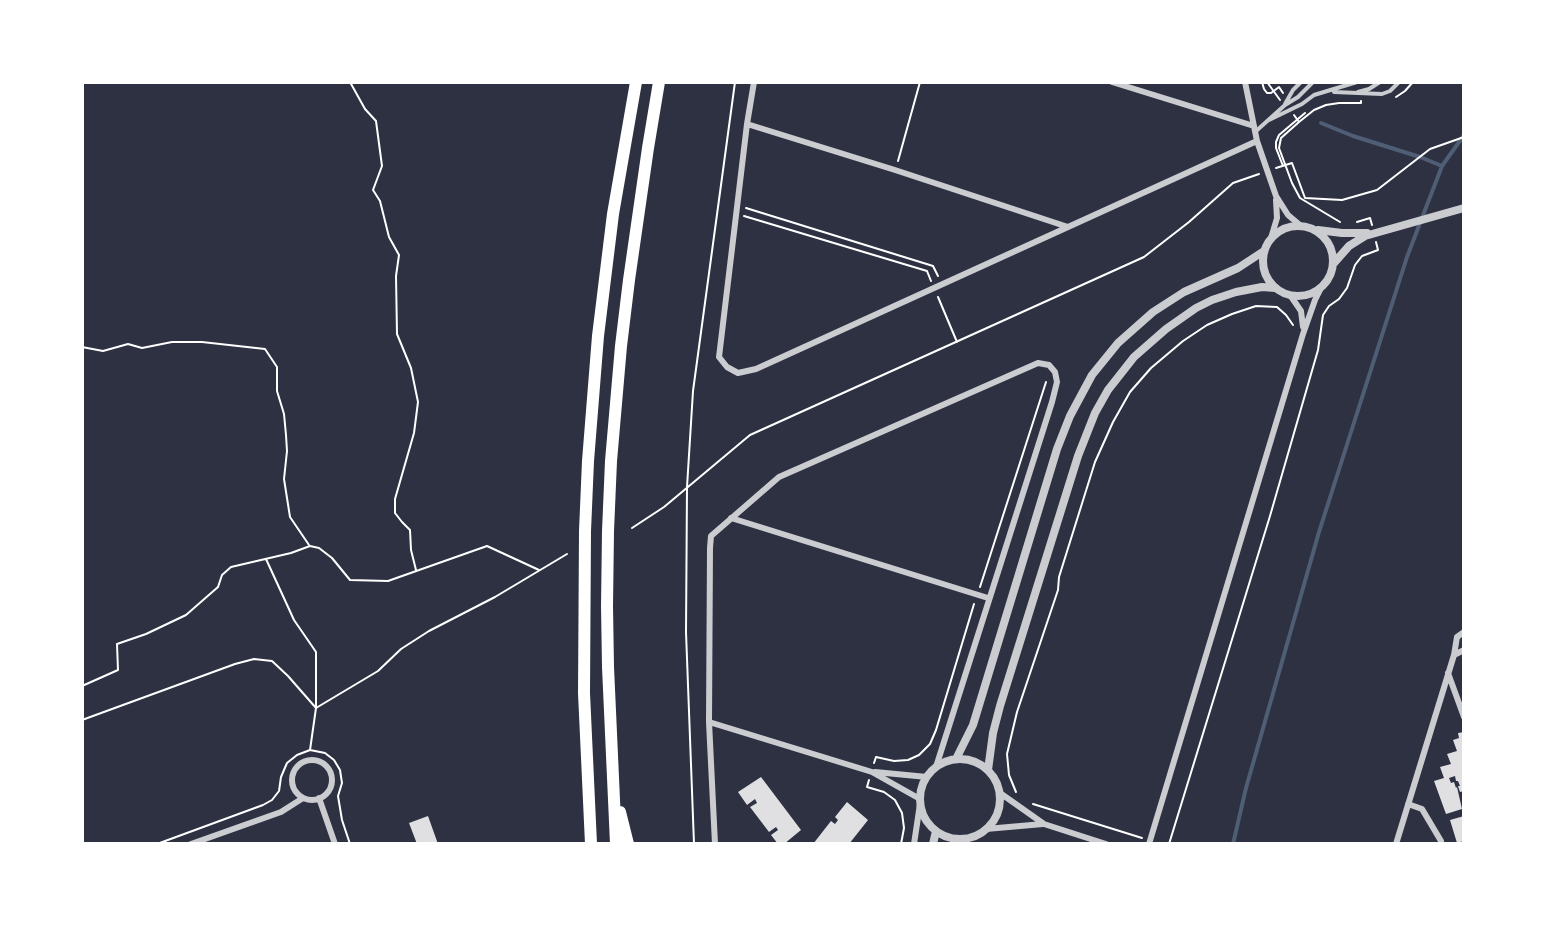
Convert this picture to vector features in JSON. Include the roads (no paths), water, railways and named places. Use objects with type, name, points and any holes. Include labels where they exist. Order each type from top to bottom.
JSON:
[{"type":"highway","points":[[591,843],[584,693],[588,461],[598,336],[613,214],[636,82]]},
{"type":"highway","points":[[616,843],[607,606],[611,461],[629,279],[659,82]]},
{"type":"highway","points":[[613,784],[628,843]]},
{"type":"street","points":[[754,82],[735,214],[719,357],[727,367],[738,373],[756,369],[1257,141]]},
{"type":"street","points":[[1112,82],[1255,129]]},
{"type":"street","points":[[1245,82],[1257,141],[1276,196],[1288,215],[1301,226]]},
{"type":"street","points":[[747,123],[1068,227]]},
{"type":"street","points":[[1276,196],[1277,218],[1264,251],[1263,267],[1269,282],[1275,288],[1290,295],[1307,295],[1321,288]]},
{"type":"street","points":[[1271,238],[1284,228],[1293,226],[1353,234],[1374,232],[1464,208]]},
{"type":"street","points":[[1150,842],[1303,334],[1321,288],[1330,277],[1334,263],[1331,248],[1316,230]]},
{"type":"street","points":[[1334,263],[1356,241],[1374,232]]},
{"type":"street","points":[[956,759],[973,725],[1057,449],[1070,416],[1092,375],[1118,343],[1153,312],[1184,292],[1238,268],[1264,251]]},
{"type":"street","points":[[988,770],[991,742],[1000,706],[1071,478],[1086,434],[1108,390],[1134,357],[1166,329],[1196,308],[1236,292],[1262,287],[1275,288]]},
{"type":"street","points":[[1290,295],[1303,317],[1303,334]]},
{"type":"street","points":[[715,843],[710,722],[711,536],[779,477],[1038,363],[1049,365],[1055,372],[1057,382],[1052,402],[936,767]]},
{"type":"street","points":[[731,518],[988,598]]},
{"type":"street","points":[[1396,843],[1454,655],[1457,637],[1464,632]]},
{"type":"street","points":[[1454,655],[1464,650]]},
{"type":"street","points":[[1448,672],[1464,717]]},
{"type":"street","points":[[710,722],[872,772],[927,777]]},
{"type":"street","points":[[872,772],[920,801],[925,819],[936,831],[964,841],[976,836],[994,821],[999,810],[1000,793],[994,777],[988,770],[973,761],[949,760],[936,767],[921,788],[920,801],[914,843]]},
{"type":"street","points":[[305,761],[321,761],[331,773],[330,788],[319,798],[311,800],[303,798],[293,787],[294,771],[305,761]]},
{"type":"street","points":[[1000,793],[1044,824],[1106,843]]},
{"type":"street","points":[[190,843],[281,812],[303,798]]},
{"type":"street","points":[[319,798],[335,843]]},
{"type":"street","points":[[1408,804],[1422,809],[1441,841]]},
{"type":"street","points":[[986,829],[1044,824]]},
{"type":"street","points":[[933,843],[936,831]]},
{"type":"lane","points":[[1285,105],[1293,90],[1301,82]]},
{"type":"lane","points":[[1267,121],[1313,82]]},
{"type":"lane","points":[[1255,129],[1302,104],[1314,95],[1357,82]]},
{"type":"lane","points":[[1354,93],[1369,89],[1380,82]]},
{"type":"lane","points":[[1330,92],[1382,94],[1390,91],[1399,82]]},
{"type":"waterway","points":[[1321,123],[1442,166]]},
{"type":"waterway","points":[[1233,844],[1246,788],[1319,532],[1407,257],[1442,166],[1464,135]]}]
